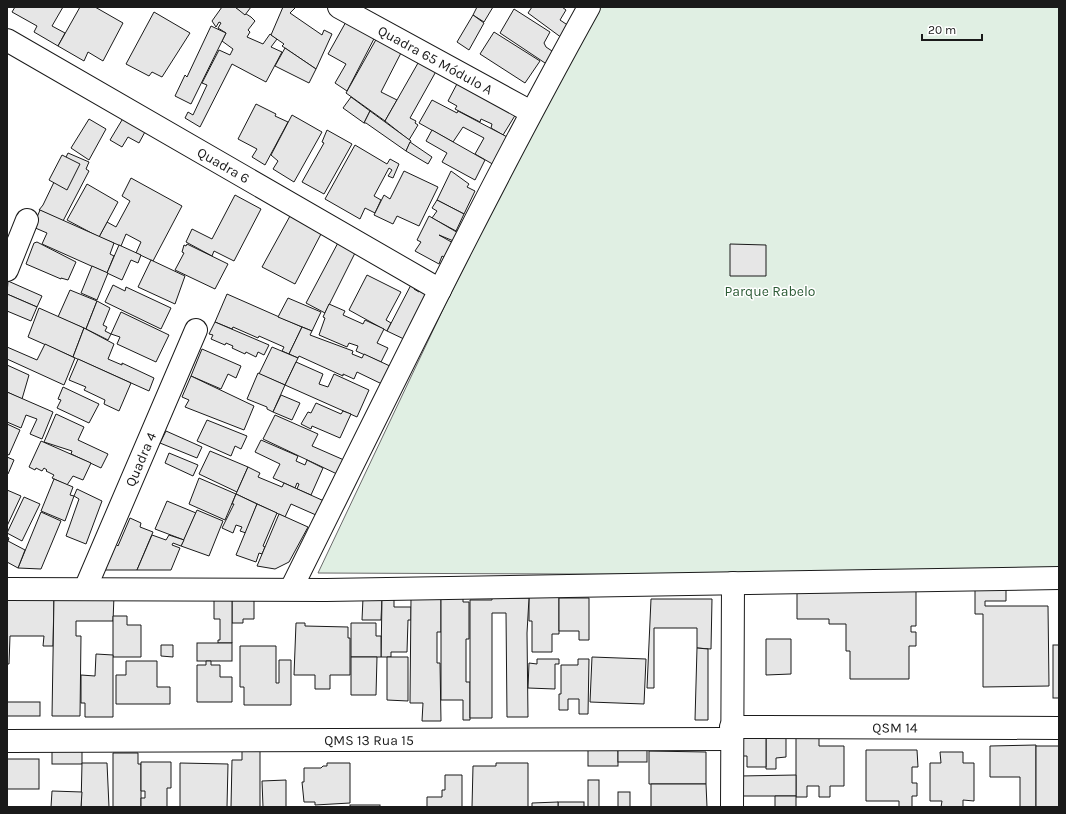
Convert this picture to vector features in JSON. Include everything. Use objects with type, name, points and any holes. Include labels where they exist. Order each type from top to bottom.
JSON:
[{"type":"street","name":"Quadra 65 Módulo A","points":[[339,7],[531,112]]},
{"type":"street","points":[[291,589],[440,290],[531,112],[589,7]]},
{"type":"street","name":"Quadra 6","points":[[7,40],[440,290]]},
{"type":"street","points":[[7,270],[27,220]]},
{"type":"street","name":"Quadra 4","points":[[85,589],[196,330]]},
{"type":"street","points":[[7,589],[291,589],[1059,578]]},
{"type":"street","points":[[732,807],[731,733],[733,583]]},
{"type":"street","name":"QSM 14","points":[[731,733],[1059,728]]},
{"type":"street","name":"QMS 13 Rua 15","points":[[7,741],[731,733]]},
{"type":"green space","name":"Parque Rabelo","points":[[595,7],[1059,7],[1059,576],[318,573],[446,303]]},
{"type":"building","points":[[15,7],[63,7],[52,26],[65,33],[58,46],[34,32],[37,26],[12,12]]},
{"type":"building","points":[[80,7],[95,7],[123,23],[103,61],[88,52],[84,61],[58,46]]},
{"type":"building","points":[[222,7],[235,7],[251,17],[255,21],[248,30],[250,32],[247,37],[263,44],[270,34],[277,39],[271,47],[282,52],[266,82],[232,64],[200,127],[185,118],[188,112],[193,115],[207,85],[202,83],[219,50],[230,55],[233,49],[222,41],[226,33],[218,28],[221,23],[219,22],[216,27],[212,21]]},
{"type":"building","points":[[235,7],[251,7],[245,15]]},
{"type":"building","points":[[283,7],[296,7],[290,13],[322,35],[324,30],[332,34],[316,69],[282,46],[284,44],[271,35]]},
{"type":"building","points":[[477,7],[493,7],[484,22],[473,15]]},
{"type":"building","points":[[532,7],[562,7],[566,10],[560,20],[569,26],[562,38],[528,13]]},
{"type":"building","points":[[514,9],[550,32],[544,43],[546,47],[555,53],[548,65],[500,33]]},
{"type":"building","points":[[154,12],[190,33],[162,77],[152,72],[149,76],[126,64]]},
{"type":"building","points":[[473,15],[484,23],[469,50],[457,42]]},
{"type":"building","points":[[347,20],[378,31],[347,91],[335,83],[346,64],[328,54]]},
{"type":"building","points":[[211,26],[226,33],[191,104],[175,96],[185,75],[187,77]]},
{"type":"building","points":[[494,32],[540,61],[525,83],[480,54]]},
{"type":"building","points":[[378,36],[403,49],[381,92],[397,100],[385,121],[346,93]]},
{"type":"building","points":[[285,48],[316,69],[309,83],[275,66]]},
{"type":"building","points":[[422,56],[439,66],[410,118],[416,121],[415,123],[418,125],[409,140],[385,121]]},
{"type":"building","points":[[459,80],[519,109],[503,135],[491,128],[492,124],[481,119],[480,122],[455,109],[457,106],[448,101]]},
{"type":"building","points":[[351,97],[370,111],[364,123],[343,108]]},
{"type":"building","points":[[432,100],[457,113],[458,111],[511,139],[496,166],[475,154],[484,138],[463,127],[453,142],[419,123]]},
{"type":"building","points":[[256,104],[288,122],[265,165],[252,157],[257,149],[238,139]]},
{"type":"building","points":[[370,111],[411,141],[406,151],[364,123]]},
{"type":"building","points":[[125,115],[146,130],[139,143],[128,137],[122,147],[110,140]]},
{"type":"building","points":[[292,115],[322,132],[294,182],[273,169],[278,161],[271,155]]},
{"type":"building","points":[[89,119],[106,129],[89,160],[71,148]]},
{"type":"building","points":[[327,130],[352,144],[324,194],[302,182],[324,143],[322,142]]},
{"type":"building","points":[[432,130],[485,160],[475,180],[442,162],[447,153],[426,141]]},
{"type":"building","points":[[410,142],[432,157],[428,164],[406,151]]},
{"type":"building","points":[[355,145],[387,164],[390,159],[399,164],[393,178],[388,176],[392,170],[389,168],[374,196],[381,200],[375,213],[365,208],[360,219],[325,199]]},
{"type":"building","points":[[68,153],[89,162],[86,169],[89,171],[63,221],[39,210],[43,205]]},
{"type":"building","points":[[62,155],[80,164],[67,190],[49,180]]},
{"type":"building","points":[[404,171],[438,187],[419,226],[397,216],[393,224],[374,215],[384,195],[390,199]]},
{"type":"building","points":[[451,171],[469,184],[467,187],[475,191],[464,214],[437,200]]},
{"type":"building","points":[[131,178],[182,206],[153,261],[136,253],[141,242],[126,234],[121,246],[99,237],[107,222],[116,227],[130,201],[122,196]]},
{"type":"building","points":[[87,184],[118,202],[99,237],[67,220]]},
{"type":"building","points":[[235,195],[261,209],[234,261],[214,251],[212,256],[186,242],[192,229],[212,239]]},
{"type":"building","points":[[437,200],[464,214],[456,231],[432,218],[437,211],[432,208]]},
{"type":"building","points":[[40,210],[114,243],[110,254],[114,256],[107,273],[42,244],[47,233],[33,227]]},
{"type":"building","points":[[290,216],[321,234],[295,284],[262,267]]},
{"type":"building","points":[[429,216],[460,234],[456,242],[439,235],[455,244],[448,259],[442,256],[439,264],[415,251],[421,242],[417,240]]},
{"type":"building","points":[[340,239],[357,249],[325,313],[306,303]]},
{"type":"building","points":[[37,242],[76,262],[68,280],[61,279],[26,264],[34,243]]},
{"type":"building","points":[[187,244],[228,264],[215,289],[175,270],[184,253],[182,252],[184,245],[186,246]]},
{"type":"building","points":[[730,244],[766,245],[766,276],[730,276]]},
{"type":"building","points":[[119,245],[141,255],[138,263],[131,260],[122,280],[107,273]]},
{"type":"building","points":[[151,260],[185,276],[175,304],[138,287]]},
{"type":"building","points":[[92,266],[108,273],[97,300],[81,293]]},
{"type":"building","points":[[367,275],[401,292],[386,320],[391,323],[387,331],[349,310]]},
{"type":"building","points":[[8,281],[42,296],[37,307],[7,294]]},
{"type":"building","points":[[413,281],[417,284],[414,289],[419,292],[423,287],[432,292],[406,340],[387,331]]},
{"type":"building","points":[[113,285],[125,291],[126,287],[171,308],[161,329],[105,302]]},
{"type":"building","points":[[70,290],[97,301],[86,329],[58,317]]},
{"type":"building","points":[[7,294],[37,307],[31,321],[7,311]]},
{"type":"building","points":[[227,294],[302,327],[289,354],[282,351],[284,347],[259,336],[258,338],[233,327],[232,329],[215,322]]},
{"type":"building","points":[[288,298],[321,312],[312,331],[278,317]]},
{"type":"building","points":[[97,301],[110,308],[103,325],[107,327],[105,331],[111,334],[108,340],[86,329]]},
{"type":"building","points":[[329,304],[345,311],[343,315],[363,324],[365,320],[384,329],[377,343],[388,348],[381,362],[356,351],[358,346],[349,343],[347,347],[319,335],[325,318],[323,317]]},
{"type":"building","points":[[39,308],[84,328],[73,357],[28,337]]},
{"type":"building","points":[[121,312],[169,335],[156,362],[117,344],[120,337],[111,334]]},
{"type":"building","points":[[215,322],[269,345],[264,355],[258,352],[256,357],[246,352],[245,354],[232,348],[233,346],[226,343],[225,345],[211,339],[213,335],[209,334]]},
{"type":"building","points":[[302,327],[312,331],[310,335],[353,351],[352,354],[362,358],[364,354],[392,367],[384,385],[357,372],[354,379],[343,374],[343,376],[299,356],[298,358],[289,354]]},
{"type":"building","points":[[84,328],[114,344],[108,359],[122,365],[122,363],[154,378],[149,391],[73,357]]},
{"type":"building","points":[[45,344],[75,358],[64,385],[7,359],[7,347],[37,360]]},
{"type":"building","points":[[272,347],[298,358],[285,385],[259,374]]},
{"type":"building","points":[[202,349],[241,366],[236,378],[228,374],[221,389],[191,376]]},
{"type":"building","points":[[78,359],[131,383],[119,411],[104,404],[105,400],[84,390],[86,387],[69,380]]},
{"type":"building","points":[[296,362],[323,374],[319,384],[328,387],[334,374],[369,390],[357,417],[285,385]]},
{"type":"building","points":[[7,365],[29,375],[22,399],[7,392]]},
{"type":"building","points":[[258,373],[285,385],[273,412],[267,409],[267,407],[247,399]]},
{"type":"building","points":[[191,376],[254,406],[244,430],[185,407],[189,400],[182,397]]},
{"type":"building","points":[[63,387],[99,404],[89,423],[57,408],[61,400],[58,399]]},
{"type":"building","points":[[7,392],[53,412],[42,439],[30,434],[37,419],[26,415],[21,428],[7,422]]},
{"type":"building","points":[[281,395],[300,403],[292,420],[273,412]]},
{"type":"building","points":[[316,403],[341,414],[343,411],[351,414],[340,438],[312,426],[311,429],[301,424],[308,412],[311,413]]},
{"type":"building","points":[[56,414],[84,427],[78,440],[108,454],[101,468],[71,454],[72,451],[44,442]]},
{"type":"building","points":[[275,415],[318,434],[312,446],[344,460],[337,474],[263,439]]},
{"type":"building","points":[[207,420],[247,436],[241,449],[235,446],[231,456],[197,441]]},
{"type":"building","points":[[7,424],[20,430],[9,455],[7,454]]},
{"type":"building","points":[[166,431],[202,447],[197,458],[160,443]]},
{"type":"building","points":[[261,440],[298,456],[296,461],[305,465],[307,460],[323,468],[311,495],[297,489],[299,484],[297,483],[295,488],[273,478],[280,464],[255,452]]},
{"type":"building","points":[[41,441],[91,463],[83,480],[73,476],[67,485],[52,478],[54,475],[46,471],[47,470],[44,468],[42,471],[29,467]]},
{"type":"building","points":[[210,451],[248,467],[237,492],[199,474]]},
{"type":"building","points":[[169,453],[198,465],[193,476],[165,463]]},
{"type":"building","points":[[7,457],[14,460],[8,474],[7,473]]},
{"type":"building","points":[[248,467],[260,473],[258,477],[282,487],[284,483],[324,501],[316,515],[291,504],[285,517],[236,494]]},
{"type":"building","points":[[199,478],[236,494],[225,520],[189,504]]},
{"type":"building","points":[[54,479],[73,487],[70,495],[74,496],[65,521],[41,511]]},
{"type":"building","points":[[77,489],[102,501],[86,544],[66,536],[79,499],[74,496]]},
{"type":"building","points":[[7,490],[21,496],[7,526]]},
{"type":"building","points":[[236,494],[257,504],[246,533],[240,531],[242,527],[236,525],[233,533],[222,528],[234,504],[232,504]]},
{"type":"building","points":[[24,497],[40,504],[22,541],[7,533]]},
{"type":"building","points":[[167,501],[196,513],[184,540],[155,529]]},
{"type":"building","points":[[257,504],[277,513],[263,546],[265,547],[262,554],[259,553],[256,562],[236,555]]},
{"type":"building","points":[[197,510],[223,521],[209,556],[181,546]]},
{"type":"building","points":[[41,512],[61,521],[41,569],[18,568]]},
{"type":"building","points":[[279,514],[308,527],[289,562],[275,569],[257,566]]},
{"type":"building","points":[[130,518],[141,523],[140,527],[153,532],[137,570],[105,570],[116,544],[118,546]]},
{"type":"building","points":[[152,535],[166,540],[169,535],[184,540],[181,546],[173,543],[172,545],[180,548],[171,570],[137,570]]},
{"type":"building","points":[[7,537],[9,538],[8,541],[25,550],[18,568],[7,562]]},
{"type":"building","points":[[797,587],[916,587],[916,626],[911,626],[911,632],[916,632],[916,646],[909,646],[909,679],[850,679],[850,651],[846,651],[846,624],[829,624],[829,619],[797,619]]},
{"type":"building","points":[[975,587],[1006,587],[1006,601],[985,601],[985,606],[1048,606],[1049,686],[983,687],[983,614],[975,614]]},
{"type":"building","points":[[7,596],[54,596],[53,646],[43,646],[44,636],[10,636],[9,664],[7,664]]},
{"type":"building","points":[[54,596],[114,596],[113,621],[76,621],[76,636],[81,636],[80,716],[52,716]]},
{"type":"building","points":[[232,597],[254,597],[254,619],[243,619],[243,623],[232,623]]},
{"type":"building","points":[[232,597],[232,643],[218,643],[218,640],[220,640],[220,619],[214,619],[214,598]]},
{"type":"building","points":[[529,597],[559,597],[559,634],[552,634],[552,652],[532,652],[532,621],[529,621]]},
{"type":"building","points":[[363,598],[382,598],[381,620],[362,620]]},
{"type":"building","points":[[382,598],[394,598],[394,607],[411,607],[411,620],[408,620],[407,652],[391,652],[391,657],[381,657]]},
{"type":"building","points":[[411,598],[441,598],[441,632],[437,632],[437,663],[440,663],[441,721],[422,721],[423,703],[410,703]]},
{"type":"building","points":[[441,598],[463,598],[463,602],[469,602],[469,639],[466,639],[466,682],[470,682],[470,720],[463,720],[463,700],[441,700]]},
{"type":"building","points":[[492,598],[529,598],[527,633],[528,717],[507,717],[506,613],[492,613],[492,718],[470,718],[470,600],[492,600]]},
{"type":"building","points":[[559,598],[589,598],[589,640],[579,640],[579,631],[559,631]]},
{"type":"building","points":[[651,599],[712,599],[711,649],[697,648],[697,628],[654,628],[654,688],[647,688]]},
{"type":"building","points":[[113,616],[127,616],[127,625],[141,625],[141,657],[113,657]]},
{"type":"building","points":[[296,623],[305,623],[305,626],[348,627],[348,638],[350,638],[350,675],[330,675],[330,689],[315,689],[315,675],[294,675]]},
{"type":"building","points":[[351,623],[376,623],[376,636],[381,636],[381,657],[351,657]]},
{"type":"building","points":[[766,639],[791,639],[791,674],[766,675]]},
{"type":"building","points":[[197,643],[232,643],[232,661],[197,661]]},
{"type":"building","points":[[161,645],[173,645],[173,657],[161,656]]},
{"type":"building","points":[[1053,645],[1059,645],[1059,698],[1053,698]]},
{"type":"building","points":[[240,646],[276,646],[276,683],[279,683],[279,660],[291,660],[291,705],[244,705],[244,687],[240,687]]},
{"type":"building","points":[[697,648],[708,649],[708,720],[695,720]]},
{"type":"building","points":[[96,654],[113,655],[113,717],[85,717],[85,703],[81,703],[81,675],[95,676]]},
{"type":"building","points":[[351,657],[377,657],[376,695],[351,695]]},
{"type":"building","points":[[387,657],[408,657],[408,701],[387,700]]},
{"type":"building","points":[[592,657],[646,659],[644,704],[590,702]]},
{"type":"building","points":[[537,659],[559,659],[559,664],[555,664],[555,689],[528,688],[529,663],[537,664]]},
{"type":"building","points":[[578,659],[589,659],[588,714],[579,714],[579,699],[568,699],[568,710],[559,710],[559,694],[561,694],[561,665],[578,665]]},
{"type":"building","points":[[126,661],[157,661],[157,687],[170,687],[170,704],[116,704],[116,675],[126,675]]},
{"type":"building","points":[[206,661],[211,661],[211,665],[220,665],[220,677],[232,677],[232,702],[197,702],[197,665],[206,665]]},
{"type":"building","points":[[7,702],[40,702],[40,716],[7,716]]},
{"type":"building","points":[[786,735],[786,757],[776,758],[776,769],[766,769],[766,736]]},
{"type":"building","points":[[738,736],[766,736],[766,767],[747,767],[747,756],[738,756]]},
{"type":"building","points":[[796,736],[819,736],[819,746],[844,746],[844,786],[830,786],[830,797],[819,797],[819,786],[807,786],[807,797],[796,797]]},
{"type":"building","points":[[1036,745],[1036,807],[1020,807],[1020,777],[990,777],[990,746]]},
{"type":"building","points":[[1036,746],[1059,746],[1059,807],[1036,807]]},
{"type":"building","points":[[52,749],[82,749],[82,764],[52,764]]},
{"type":"building","points":[[588,750],[618,750],[618,766],[588,766]]},
{"type":"building","points":[[618,750],[647,750],[647,762],[618,762]]},
{"type":"building","points":[[866,750],[917,750],[918,767],[912,767],[912,783],[917,783],[917,796],[912,796],[912,807],[899,807],[899,801],[866,801]]},
{"type":"building","points":[[242,751],[260,751],[260,807],[231,807],[232,760],[242,760]]},
{"type":"building","points":[[649,751],[706,752],[706,784],[649,784]]},
{"type":"building","points":[[940,752],[963,752],[963,763],[974,763],[974,801],[963,800],[963,807],[941,807],[942,801],[930,801],[930,763],[941,763]]},
{"type":"building","points":[[113,753],[138,753],[138,764],[141,764],[141,807],[113,807]]},
{"type":"building","points":[[7,759],[39,759],[39,789],[7,789]]},
{"type":"building","points":[[141,762],[171,762],[171,788],[167,788],[167,807],[141,807],[141,798],[145,798],[145,791],[141,791]]},
{"type":"building","points":[[82,763],[107,763],[109,807],[81,807]]},
{"type":"building","points":[[180,763],[228,764],[227,807],[180,807]]},
{"type":"building","points":[[327,763],[350,763],[350,803],[315,805],[315,802],[304,802],[302,782],[304,782],[304,768],[321,768],[323,766],[327,766]]},
{"type":"building","points":[[496,763],[528,763],[528,807],[472,807],[473,766],[496,766]]},
{"type":"building","points":[[445,775],[462,775],[462,807],[427,807],[427,797],[442,797],[442,790],[445,790]]},
{"type":"building","points":[[796,775],[796,796],[741,796],[740,776]]},
{"type":"building","points":[[286,780],[286,807],[263,807],[262,781]]},
{"type":"building","points":[[588,780],[599,780],[599,807],[588,807]]},
{"type":"building","points":[[651,784],[706,784],[707,807],[651,807]]},
{"type":"building","points":[[52,791],[82,792],[81,807],[51,807]]},
{"type":"building","points":[[618,792],[630,792],[630,807],[618,807]]},
{"type":"building","points":[[775,796],[796,796],[796,807],[775,807]]},
{"type":"building","points":[[558,802],[584,802],[584,807],[558,807]]},
{"type":"building","points":[[558,802],[558,807],[532,807],[532,803]]},
{"type":"building","points":[[350,805],[380,805],[380,807],[350,807]]}]
